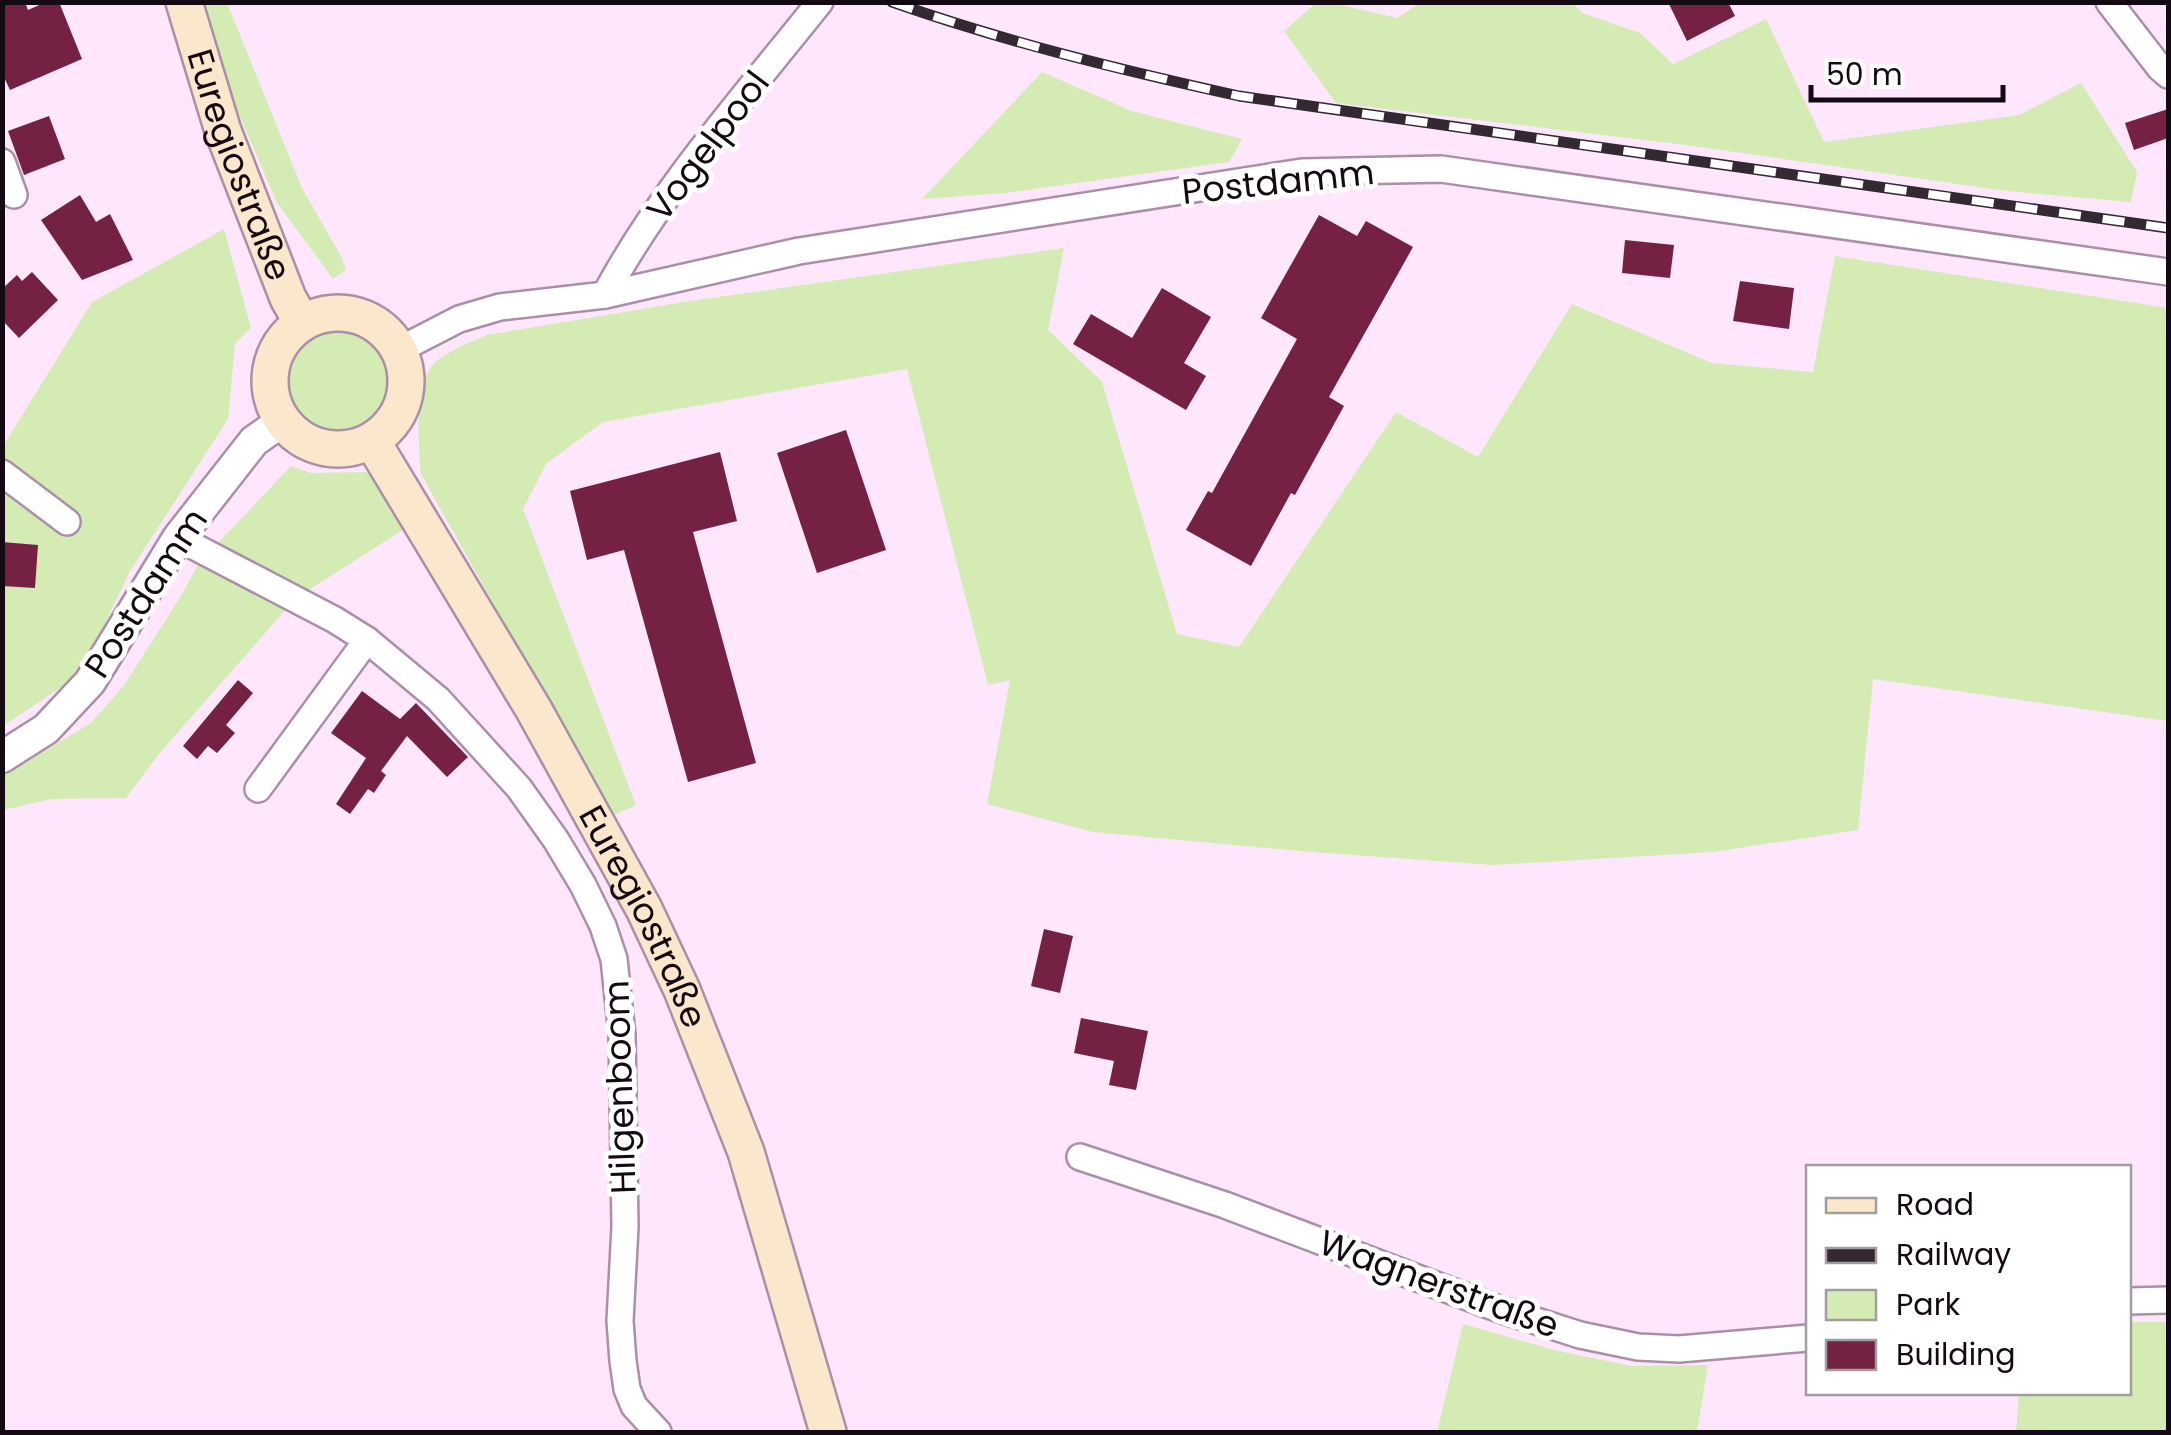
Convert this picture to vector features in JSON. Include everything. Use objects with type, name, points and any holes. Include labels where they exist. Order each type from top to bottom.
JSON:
[{"type":"main road","name":"Euregiostraße","points":[[184,2],[223,131],[288,298],[302,323]]},
{"type":"main road","points":[[346,313],[367,319],[386,332],[399,350],[406,370],[400,411],[389,428],[372,441],[334,450],[313,446],[282,422],[271,402],[268,379],[273,357],[284,337],[322,314],[346,313]]},
{"type":"main road","name":"Euregiostraße","points":[[372,441],[542,725],[644,909],[682,990],[746,1152],[828,1432]]},
{"type":"street","name":"Vogelpool","points":[[605,295],[627,254],[664,202],[820,2]]},
{"type":"street","points":[[2109,2],[2168,75]]},
{"type":"street","points":[[2,162],[14,195]]},
{"type":"street","name":"Postdamm","points":[[399,350],[459,319],[500,307],[605,295],[798,251],[1302,172],[1441,169],[2168,272]]},
{"type":"street","name":"Postdamm","points":[[2,757],[46,728],[90,682],[178,538],[254,441],[282,422]]},
{"type":"street","points":[[2,473],[68,522]]},
{"type":"street","name":"Hilgenboom","points":[[178,538],[335,620],[367,640],[438,699],[519,788],[583,885],[614,959],[622,1036],[625,1226],[622,1361],[634,1406],[658,1432]]},
{"type":"street","points":[[258,789],[367,640]]},
{"type":"street","name":"Wagnerstraße","points":[[1080,1158],[1225,1205],[1499,1309],[1580,1335],[1638,1347],[1679,1350],[1806,1338]]},
{"type":"street","points":[[2131,1300],[2168,1300]]},
{"type":"green space","points":[[1317,2],[1397,18],[1420,3],[1572,3],[1583,13],[1640,33],[1673,64],[1766,19],[1824,142],[2019,115],[2081,83],[2137,172],[2131,202],[2006,191],[1678,144],[1336,103],[1284,31]]},
{"type":"green space","points":[[201,3],[227,3],[302,188],[342,258],[346,270],[333,279],[277,203],[238,112]]},
{"type":"green space","points":[[1042,72],[1132,111],[1242,139],[1229,162],[1005,193],[922,199]]},
{"type":"green space","points":[[224,229],[251,328],[235,344],[228,419],[130,571],[81,674],[3,726],[2,448],[92,302]]},
{"type":"green space","points":[[1064,248],[1048,330],[1102,382],[1177,634],[1239,647],[1396,412],[1478,457],[1572,304],[1712,363],[1813,372],[1835,256],[2168,308],[2168,721],[1873,679],[1858,830],[1713,852],[1493,865],[1093,832],[987,804],[1010,680],[988,685],[907,369],[603,422],[546,464],[523,509],[636,805],[612,816],[421,474],[420,403],[432,366],[450,352],[487,335],[690,301]]},
{"type":"green space","points":[[337,332],[356,336],[373,347],[384,364],[388,383],[384,402],[373,419],[356,430],[337,434],[318,430],[301,419],[290,402],[286,383],[290,364],[301,347],[318,336]]},
{"type":"green space","points":[[291,466],[311,473],[372,472],[404,529],[295,599],[158,755],[126,798],[52,799],[3,810],[2,776],[91,723],[125,684],[199,563]]},
{"type":"green space","points":[[2131,1322],[2168,1322],[2168,1432],[2016,1432],[2019,1395],[2131,1395]]},
{"type":"green space","points":[[1463,1324],[1558,1351],[1632,1366],[1708,1365],[1697,1432],[1437,1432]]},
{"type":"building","points":[[2,2],[25,2],[28,10],[46,2],[59,2],[82,59],[10,90],[2,73]]},
{"type":"building","points":[[1668,2],[1728,2],[1735,16],[1687,41]]},
{"type":"building","points":[[2168,109],[2168,138],[2134,150],[2125,123]]},
{"type":"building","points":[[49,116],[65,159],[24,175],[8,131]]},
{"type":"building","points":[[80,195],[96,222],[110,214],[133,260],[82,280],[41,220]]},
{"type":"building","points":[[1319,215],[1357,236],[1366,221],[1413,247],[1329,397],[1344,406],[1251,566],[1186,530],[1208,491],[1212,493],[1297,339],[1261,318]]},
{"type":"building","points":[[1625,240],[1674,245],[1670,278],[1622,273]]},
{"type":"building","points":[[32,272],[58,300],[19,338],[2,320],[2,289],[17,275],[22,281]]},
{"type":"building","points":[[1740,281],[1794,288],[1789,329],[1733,321]]},
{"type":"building","points":[[1162,288],[1211,317],[1184,363],[1206,376],[1186,410],[1073,344],[1091,314],[1132,338]]},
{"type":"building","points":[[846,430],[886,550],[817,573],[777,453]]},
{"type":"building","points":[[720,452],[737,521],[693,532],[756,763],[688,782],[624,550],[587,560],[570,491]]},
{"type":"building","points":[[2,542],[38,545],[35,588],[2,586]]},
{"type":"building","points":[[238,680],[253,693],[226,725],[235,733],[217,753],[208,746],[197,759],[183,746]]},
{"type":"building","points":[[362,691],[400,719],[416,703],[468,757],[447,777],[407,736],[381,771],[386,775],[374,793],[368,789],[350,814],[336,804],[366,758],[331,733]]},
{"type":"building","points":[[1044,929],[1073,936],[1060,993],[1031,986]]},
{"type":"building","points":[[1081,1018],[1148,1031],[1136,1090],[1109,1085],[1114,1061],[1074,1053]]},
{"type":"railway","points":[[892,2],[1064,54],[1239,96],[2168,228]]}]
